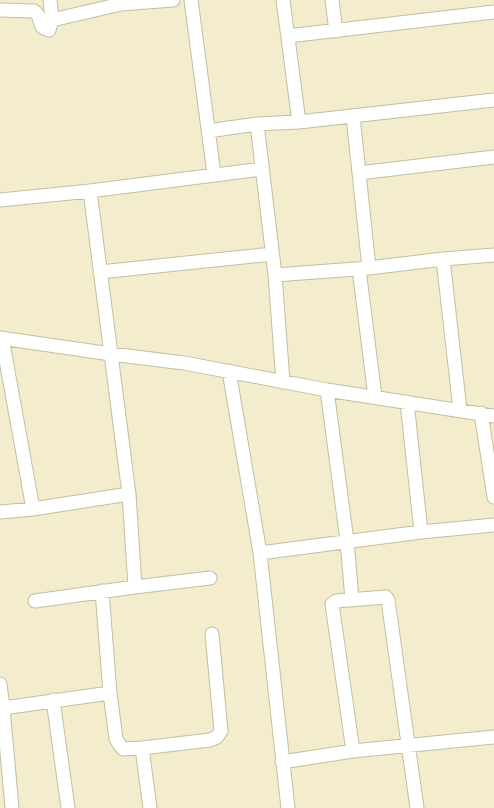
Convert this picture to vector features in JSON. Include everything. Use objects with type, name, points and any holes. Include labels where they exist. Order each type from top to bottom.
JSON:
[{"type":"street","points":[[0,10],[34,11],[36,12],[42,27],[48,30],[52,20],[50,0]]},
{"type":"street","points":[[52,20],[120,2],[173,0]]},
{"type":"street","points":[[191,0],[214,174]]},
{"type":"street","points":[[283,0],[299,122]]},
{"type":"street","points":[[332,0],[336,31]]},
{"type":"street","points":[[288,36],[494,12]]},
{"type":"street","points":[[208,131],[257,124],[299,122],[494,100]]},
{"type":"street","points":[[353,116],[359,173],[364,268],[375,397]]},
{"type":"street","points":[[257,124],[275,275],[283,382]]},
{"type":"street","points":[[359,173],[494,157]]},
{"type":"street","points":[[0,200],[90,191],[262,169]]},
{"type":"street","points":[[90,191],[129,494],[134,587]]},
{"type":"street","points":[[100,272],[272,254]]},
{"type":"street","points":[[275,275],[494,255]]},
{"type":"street","points":[[443,259],[460,410]]},
{"type":"street","points":[[33,509],[1,338],[184,363],[327,390],[488,415],[494,497]]},
{"type":"street","points":[[230,371],[260,553],[288,808]]},
{"type":"street","points":[[327,390],[352,600]]},
{"type":"street","points":[[407,402],[421,532]]},
{"type":"street","points":[[0,512],[33,509],[129,494]]},
{"type":"street","points":[[260,553],[421,532],[494,525]]},
{"type":"street","points":[[35,600],[210,578]]},
{"type":"street","points":[[102,591],[110,693],[116,739],[118,744],[123,749],[210,740],[217,737],[221,731],[212,634]]},
{"type":"street","points":[[353,751],[332,606],[336,601],[386,597],[388,600],[417,808]]},
{"type":"street","points":[[0,684],[12,808]]},
{"type":"street","points":[[3,708],[110,693]]},
{"type":"street","points":[[53,700],[68,808]]},
{"type":"street","points":[[282,762],[353,751],[408,747],[494,737]]},
{"type":"street","points":[[142,748],[150,808]]}]
